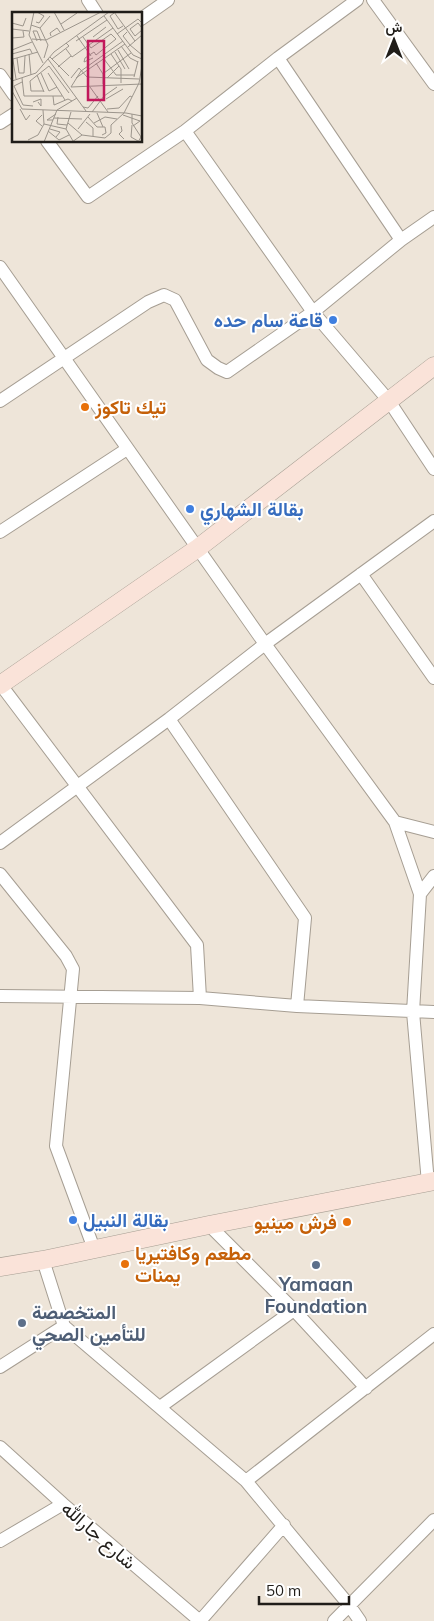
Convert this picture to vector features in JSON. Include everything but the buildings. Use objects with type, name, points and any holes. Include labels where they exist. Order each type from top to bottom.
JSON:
[{"type":"street","points":[[88,0],[96,12]]},
{"type":"street","points":[[142,18],[168,0]]},
{"type":"street","points":[[49,142],[88,197],[185,131],[278,58],[358,0]]},
{"type":"street","points":[[373,0],[434,84]]},
{"type":"street","points":[[278,58],[401,240]]},
{"type":"street","points":[[0,75],[12,91]]},
{"type":"street","points":[[0,123],[12,115]]},
{"type":"street","points":[[185,131],[313,312],[389,401],[434,470]]},
{"type":"street","points":[[0,401],[148,302],[164,295],[175,300],[208,360],[227,372],[313,312],[401,240],[434,217]]},
{"type":"street","points":[[0,267],[265,644],[395,822],[420,894],[413,1012],[431,1182],[0,1267]]},
{"type":"street","points":[[200,998],[197,945],[0,685],[198,548],[434,366]]},
{"type":"street","points":[[0,532],[127,449]]},
{"type":"street","points":[[0,843],[434,520]]},
{"type":"street","points":[[361,574],[434,678]]},
{"type":"street","points":[[169,718],[305,918],[297,1006]]},
{"type":"street","points":[[395,822],[434,832]]},
{"type":"street","points":[[0,874],[66,956],[72,969],[56,1146],[94,1249]]},
{"type":"street","points":[[420,894],[434,876]]},
{"type":"street","points":[[0,996],[200,998],[297,1006],[434,1012]]},
{"type":"street","points":[[209,1225],[294,1310],[366,1388]]},
{"type":"street","points":[[43,1260],[64,1326],[246,1480],[349,1605],[360,1621]]},
{"type":"street","points":[[160,1407],[294,1310]]},
{"type":"street","points":[[0,1367],[64,1326]]},
{"type":"street","points":[[246,1480],[434,1334]]},
{"type":"street","name":"شارع جارالله","points":[[0,1447],[63,1504],[200,1621]]},
{"type":"street","points":[[0,1541],[63,1504]]},
{"type":"street","points":[[334,1621],[434,1520]]},
{"type":"street","points":[[200,1621],[284,1525]]},
{"type":"place","name":"قاعة سام حده","points":[[333,320]]},
{"type":"place","name":"تيك تاكوز","points":[[85,407]]},
{"type":"place","name":"بقالة الشهاري","points":[[190,509]]},
{"type":"place","name":"بقالة النبيل","points":[[73,1220]]},
{"type":"place","name":"فرش مينيو","points":[[347,1222]]},
{"type":"place","name":"مطعم وكافتيريا يمنات","points":[[125,1264]]},
{"type":"place","name":"Yamaan Foundation","points":[[316,1265]]},
{"type":"place","name":"المتخصصة للتأمين الصحي","points":[[22,1323]]}]
